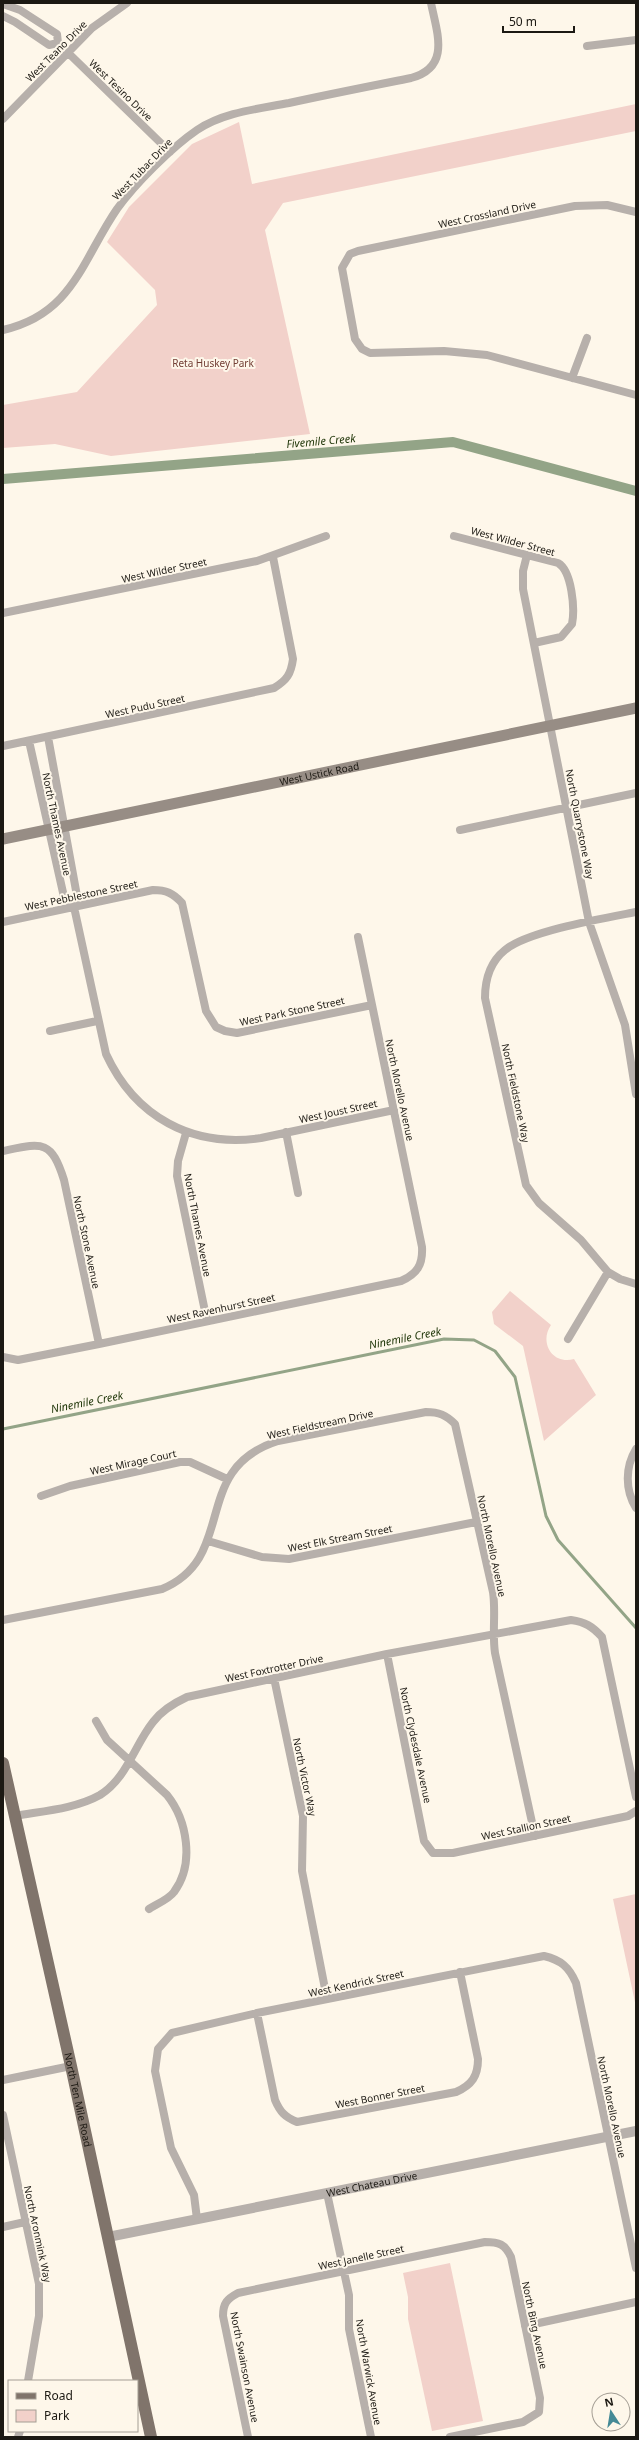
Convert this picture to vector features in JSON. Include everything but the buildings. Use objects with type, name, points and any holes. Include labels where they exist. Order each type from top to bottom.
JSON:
[{"type":"main road","name":"West Ustick Road","points":[[3,839],[636,708]]},
{"type":"main road","name":"North Ten Mile Road","points":[[3,1763],[108,2237],[136,2380]]},
{"type":"main road","name":"North Ten Mile Road","points":[[138,2392],[151,2437]]},
{"type":"street","name":"West Teano Drive","points":[[3,118],[69,53],[92,28],[127,3]]},
{"type":"street","name":"West Tubac Drive","points":[[3,330],[39,316],[61,298],[80,275],[105,228],[119,207],[170,152],[196,130],[220,119],[411,78],[429,71],[434,64],[439,50],[439,40],[431,3]]},
{"type":"street","name":"West Tesino Drive","points":[[3,4],[20,10],[57,34],[58,43],[170,152]]},
{"type":"street","name":"West Tesino Drive","points":[[3,16],[15,22],[49,45],[58,43]]},
{"type":"street","points":[[587,46],[636,40]]},
{"type":"street","name":"West Crossland Drive","points":[[572,378],[498,357],[466,352],[379,354],[362,349],[355,339],[342,276],[344,260],[350,254],[358,251],[575,206],[607,205],[636,212]]},
{"type":"street","points":[[587,338],[572,378],[636,395]]},
{"type":"street","name":"West Wilder Street","points":[[3,613],[273,557],[326,536]]},
{"type":"street","name":"West Wilder Street","points":[[454,536],[558,563],[565,569],[569,580],[572,624],[561,637],[534,643]]},
{"type":"street","name":"North Quarrystone Way","points":[[527,555],[523,571],[523,589],[568,807],[589,922],[633,1049],[636,1094]]},
{"type":"street","name":"West Pudu Street","points":[[3,746],[274,688],[288,679],[293,659],[273,557]]},
{"type":"street","name":"North Thames Avenue","points":[[48,737],[77,896],[74,907],[97,1021],[106,1054],[122,1082]]},
{"type":"street","name":"North Thames Avenue","points":[[29,741],[64,897],[74,907]]},
{"type":"street","points":[[460,830],[636,793]]},
{"type":"street","name":"West Pebblestone Street","points":[[3,922],[153,890],[164,890],[174,894],[182,903],[206,1011],[216,1027]]},
{"type":"street","name":"North Fieldstone Way","points":[[636,912],[589,922],[518,941],[505,949],[497,957],[489,972],[485,988],[485,998],[526,1185],[538,1203],[581,1240],[608,1272],[620,1279],[636,1284]]},
{"type":"street","name":"North Morello Avenue","points":[[358,937],[422,1247]]},
{"type":"street","name":"West Park Stone Street","points":[[216,1027],[225,1031],[236,1032],[372,1005]]},
{"type":"street","points":[[50,1031],[97,1021]]},
{"type":"street","name":"West Joust Street","points":[[122,1082],[152,1113],[186,1133],[217,1139],[239,1140],[394,1110]]},
{"type":"street","points":[[286,1132],[298,1193]]},
{"type":"street","name":"North Thames Avenue","points":[[186,1133],[178,1161],[177,1176],[207,1321]]},
{"type":"street","name":"North Stone Avenue","points":[[3,1151],[32,1146],[47,1148],[57,1158],[64,1180],[99,1344]]},
{"type":"street","name":"West Ravenhurst Street","points":[[3,1357],[18,1360],[401,1281],[411,1276],[418,1269],[422,1258],[422,1247]]},
{"type":"street","points":[[568,1339],[608,1272]]},
{"type":"street","name":"West Fieldstream Drive","points":[[3,1620],[162,1588],[182,1578],[190,1571],[208,1541],[222,1490],[227,1479],[248,1455],[272,1443],[426,1412],[437,1412]]},
{"type":"street","name":"North Morello Avenue","points":[[437,1412],[448,1416],[455,1424],[476,1522],[494,1592],[496,1613],[492,1634],[535,1836]]},
{"type":"street","points":[[636,1448],[629,1464],[628,1475],[630,1497],[636,1508]]},
{"type":"street","name":"West Mirage Court","points":[[41,1496],[70,1486],[180,1462],[190,1462],[227,1479]]},
{"type":"street","name":"West Elk Stream Street","points":[[208,1541],[262,1557],[289,1559],[476,1522]]},
{"type":"street","name":"West Foxtrotter Drive","points":[[14,1816],[91,1799],[109,1788],[130,1762],[152,1723],[177,1702],[197,1694],[387,1654],[571,1620],[583,1622],[593,1627],[602,1637],[636,1797]]},
{"type":"street","name":"North Clydesdale Avenue","points":[[387,1654],[424,1840]]},
{"type":"street","name":"North Victor Way","points":[[274,1678],[303,1816],[302,1871],[327,1999]]},
{"type":"street","points":[[96,1720],[107,1740],[167,1795],[175,1805],[183,1825],[185,1858],[180,1881],[174,1892],[149,1909]]},
{"type":"street","name":"West Stallion Street","points":[[424,1840],[433,1853],[453,1853],[628,1816],[636,1809]]},
{"type":"street","name":"West Kendrick Street","points":[[197,2219],[194,2195],[171,2148],[155,2071],[155,2060],[158,2049],[164,2040],[172,2033],[183,2029],[258,2013],[533,1957],[555,1959]]},
{"type":"street","name":"North Morello Avenue","points":[[555,1959],[564,1964],[572,1973],[576,1983],[607,2137],[636,2268]]},
{"type":"street","name":"West Bonner Street","points":[[258,2013],[275,2100],[280,2110],[287,2118],[298,2122],[456,2092],[466,2087],[473,2080],[478,2069],[478,2058],[460,1972]]},
{"type":"street","points":[[3,2080],[71,2066]]},
{"type":"street","name":"North Aronmink Way","points":[[3,2115],[40,2295],[39,2316],[28,2380]]},
{"type":"street","name":"West Chateau Drive","points":[[108,2237],[636,2131]]},
{"type":"street","name":"North Warwick Avenue","points":[[327,2193],[349,2295],[349,2329],[371,2437]]},
{"type":"street","points":[[3,2227],[25,2222]]},
{"type":"street","name":"West Janelle Street","points":[[225,2302],[238,2293],[344,2271],[486,2242],[503,2245]]},
{"type":"street","name":"North Bing Avenue","points":[[450,2437],[523,2422],[539,2412],[540,2398],[511,2257],[503,2245]]},
{"type":"street","name":"North Swainson Avenue","points":[[225,2302],[222,2316],[248,2437]]},
{"type":"street","points":[[525,2326],[636,2302]]},
{"type":"green space","name":"Reta Huskey Park","points":[[636,104],[636,131],[283,203],[265,230],[310,434],[111,456],[55,444],[3,448],[3,405],[77,392],[157,305],[155,290],[107,242],[129,207],[192,144],[239,122],[252,184]]},
{"type":"green space","points":[[510,1291],[551,1325],[546,1338],[550,1351],[559,1359],[574,1359],[596,1395],[544,1441],[523,1346],[494,1324],[492,1312]]},
{"type":"green space","points":[[636,1894],[636,2007],[613,1899]]},
{"type":"green space","points":[[450,2263],[483,2421],[432,2431],[408,2319],[408,2297],[403,2273]]},
{"type":"waterway","name":"Fivemile Creek","points":[[3,479],[453,442],[636,491]]},
{"type":"waterway","name":"Ninemile Creek","points":[[3,1429],[444,1339],[474,1340],[495,1351],[515,1377],[546,1516],[558,1540],[636,1628]]}]
